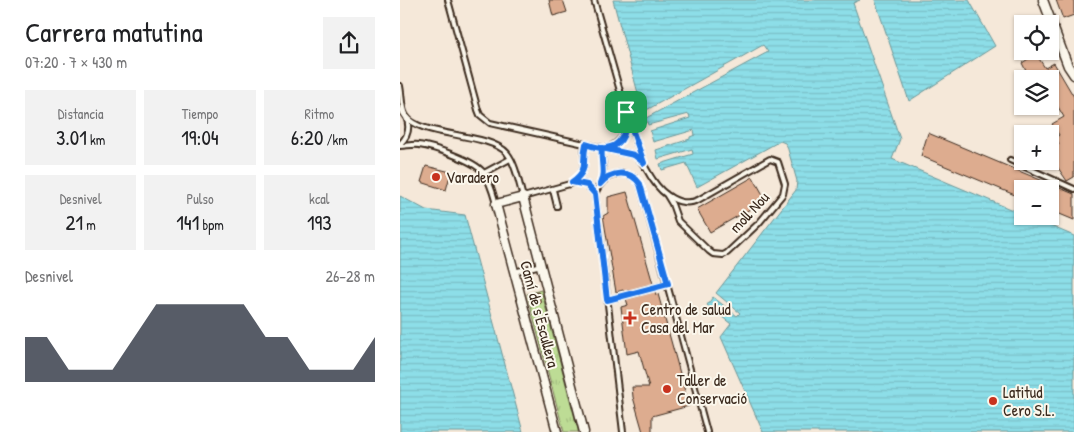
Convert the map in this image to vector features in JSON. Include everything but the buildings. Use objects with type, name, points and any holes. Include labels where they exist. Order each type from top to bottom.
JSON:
[{"type":"street","points":[[1043,0],[1068,66],[1074,75]]},
{"type":"street","points":[[496,204],[523,197],[584,432]]},
{"type":"street","name":"Camí de s'Escullera","points":[[496,204],[558,432]]},
{"type":"lane","points":[[448,0],[480,116],[496,125],[634,155],[644,163]]},
{"type":"lane","name":"moll Nou","points":[[594,0],[626,112],[644,163],[657,186],[666,194],[683,203],[694,202],[770,159],[778,162],[785,184],[783,194],[758,223],[727,253],[719,255],[709,251],[678,221],[666,194]]},
{"type":"lane","points":[[400,86],[409,127],[408,134],[400,145]]},
{"type":"lane","points":[[400,110],[416,124],[493,144],[501,149],[510,158],[523,197],[553,190],[572,182],[580,176],[584,171],[583,155],[586,144]]},
{"type":"lane","name":"moll Nou","points":[[602,148],[611,146],[622,138],[626,127],[626,112]]},
{"type":"lane","points":[[400,145],[419,145],[437,149],[476,166],[484,173],[489,182],[496,204]]},
{"type":"lane","points":[[602,148],[601,156],[604,174],[595,194],[622,432]]},
{"type":"lane","points":[[484,173],[510,158]]},
{"type":"lane","points":[[1010,160],[1074,189]]},
{"type":"lane","points":[[600,184],[607,177],[618,173],[630,175],[636,178],[640,184],[707,432]]},
{"type":"lane","points":[[572,182],[587,185],[595,194]]},
{"type":"lane","points":[[553,190],[557,206]]},
{"type":"lane","points":[[514,272],[541,265]]},
{"type":"lane","points":[[607,300],[668,284]]},
{"type":"green space","points":[[541,290],[578,432],[564,432],[527,294]]},
{"type":"water","points":[[613,0],[860,0],[853,3],[900,139],[892,159],[1014,211],[1014,225],[1048,225],[1074,236],[1074,432],[763,432],[721,337],[731,324],[707,305],[713,297],[737,316],[740,313],[716,293],[796,190],[797,181],[787,146],[780,141],[697,187],[686,163],[662,170],[660,164],[693,154],[692,149],[658,159],[656,150],[690,139],[690,137],[695,135],[694,130],[653,142],[650,131],[690,118],[689,114],[648,125],[646,118],[768,52],[763,45],[643,112]]},
{"type":"water","points":[[875,0],[969,0],[995,46],[909,101]]},
{"type":"water","points":[[400,196],[426,210],[465,215],[523,432],[400,432]]},
{"type":"place","name":"Varadero","points":[[436,177]]},
{"type":"place","name":"Centro de salud Casa del Mar","points":[[630,318]]},
{"type":"place","name":"Taller de Conservació","points":[[667,389]]},
{"type":"place","name":"Latitud Cero S.L.","points":[[993,401]]},
{"type":"route","points":[[626,112],[644,163],[634,155],[602,148],[601,160],[604,174],[600,184],[607,177],[618,173],[636,178],[640,184],[668,284],[607,300],[595,194],[587,185],[572,182],[584,171],[583,155],[586,144],[606,148],[622,138],[627,121],[626,112]]}]
